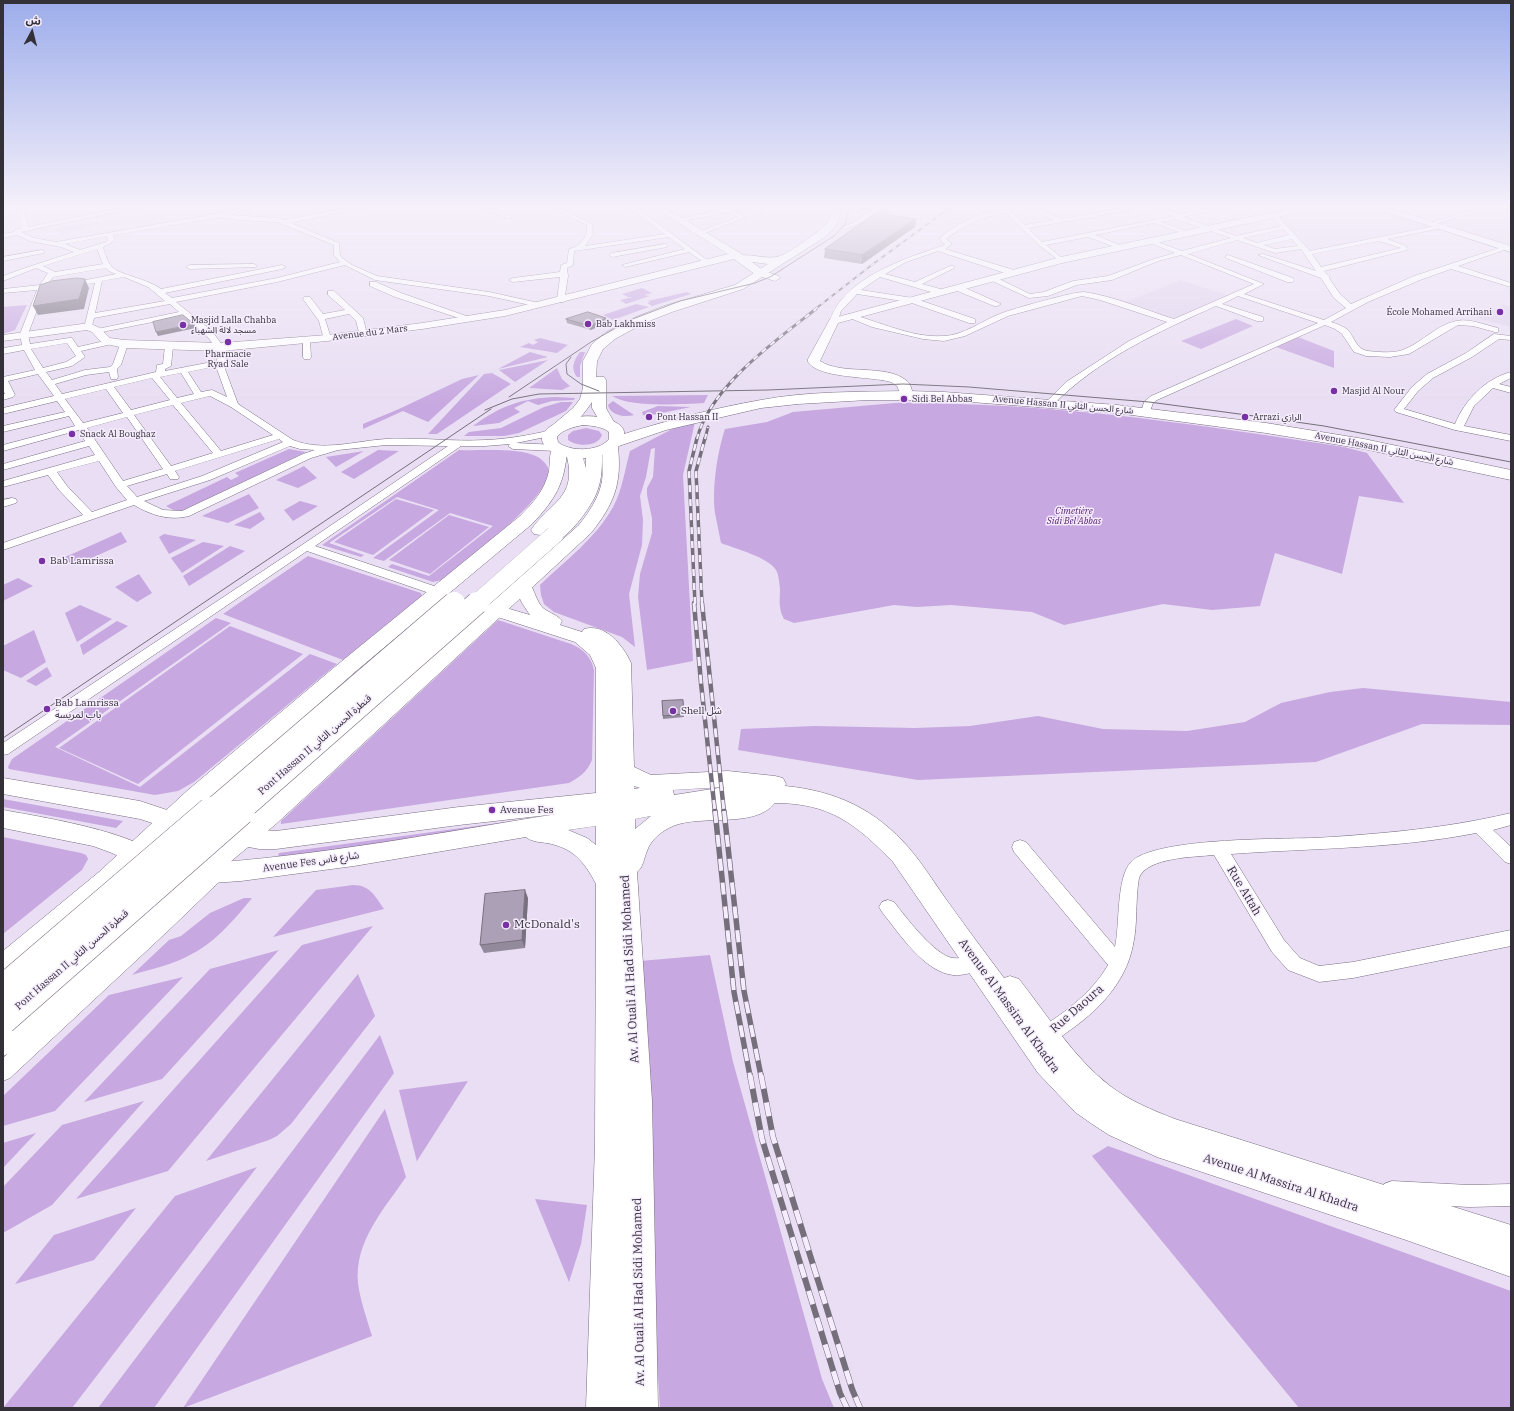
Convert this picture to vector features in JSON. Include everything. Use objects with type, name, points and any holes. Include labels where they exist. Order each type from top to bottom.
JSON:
[{"type":"main road","points":[[560,442],[578,411],[587,399],[590,388],[590,361],[597,347],[610,336],[654,314],[685,303],[738,288],[754,275],[778,273]]},
{"type":"main road","points":[[3,1041],[207,874],[243,838],[523,586],[585,528],[604,503],[609,491],[611,480],[612,468],[608,438],[599,408],[598,369],[602,354],[610,344],[624,333],[658,316],[778,273]]},
{"type":"main road","name":"Avenue Hassan II شارع الحسن الثاني","points":[[608,438],[761,404],[798,400],[907,393],[1052,401],[1146,410],[1323,433],[1511,470]]},
{"type":"main road","name":"Avenue Hassan II شارع الحسن الثاني","points":[[1146,410],[1322,437],[1511,474]]},
{"type":"main road","points":[[3,969],[108,880],[172,820],[344,671],[540,508],[556,480],[560,442],[570,423],[596,421],[608,438]]},
{"type":"main road","points":[[560,442],[608,438]]},
{"type":"main road","name":"Pont Hassan II قنطرة الحسن الثاني","points":[[3,989],[547,532],[570,520],[585,502],[608,438]]},
{"type":"main road","name":"Pont Hassan II قنطرة الحسن الثاني","points":[[3,1020],[547,532],[574,490],[578,471],[560,442]]},
{"type":"street","points":[[6,278],[19,273]]},
{"type":"street","points":[[66,273],[51,275],[40,291],[24,334],[26,347],[40,370],[71,412],[120,485],[134,501],[164,514],[173,516],[185,514],[307,456],[338,447]]},
{"type":"street","points":[[76,284],[83,273]]},
{"type":"street","points":[[118,273],[147,283],[208,332],[221,347],[220,363],[222,374],[228,385],[234,405]]},
{"type":"street","points":[[159,292],[250,273]]},
{"type":"street","points":[[92,324],[169,301],[306,273]]},
{"type":"street","points":[[363,273],[381,279],[488,294],[539,305]]},
{"type":"street","name":"Avenue du 2 Mars","points":[[109,342],[124,344],[221,347],[363,334],[505,313],[669,273]]},
{"type":"street","points":[[751,273],[754,275],[778,273]]},
{"type":"street","points":[[884,273],[855,290],[840,308],[814,359],[814,362],[816,365],[830,369],[893,379],[902,383],[907,393]]},
{"type":"street","points":[[915,285],[940,273]]},
{"type":"street","points":[[834,321],[1014,273]]},
{"type":"street","points":[[992,279],[1029,296],[1040,295],[1076,283],[1109,278],[1122,273]]},
{"type":"street","points":[[1052,401],[1069,384],[1132,343],[1260,284],[1230,273]]},
{"type":"street","points":[[1268,273],[1290,280]]},
{"type":"street","points":[[1314,273],[1326,277]]},
{"type":"street","points":[[1322,273],[1326,277],[1337,296],[1350,308]]},
{"type":"street","points":[[1146,410],[1149,402],[1154,398],[1324,322],[1350,308],[1431,273]]},
{"type":"street","points":[[1472,273],[1511,285]]},
{"type":"street","points":[[513,280],[564,274],[561,300]]},
{"type":"street","points":[[3,298],[126,275]]},
{"type":"street","points":[[880,275],[941,292]]},
{"type":"street","points":[[99,280],[92,324],[104,340],[109,342]]},
{"type":"street","points":[[373,284],[398,295],[468,318]]},
{"type":"street","points":[[958,288],[997,304]]},
{"type":"street","points":[[855,290],[910,300],[972,321]]},
{"type":"street","points":[[3,291],[40,291]]},
{"type":"street","points":[[330,293],[360,320],[363,334]]},
{"type":"street","points":[[849,316],[875,325],[923,337],[944,339],[962,334],[1005,314],[1082,294],[1102,298],[1175,322]]},
{"type":"street","points":[[1238,294],[1338,327],[1345,332],[1357,350],[1366,353],[1390,354],[1406,352],[1444,329],[1457,323],[1473,324],[1495,330]]},
{"type":"street","points":[[306,299],[322,317],[326,326],[327,338]]},
{"type":"street","points":[[1216,304],[1260,319]]},
{"type":"street","points":[[322,317],[350,311]]},
{"type":"street","points":[[3,338],[92,324],[185,313]]},
{"type":"street","points":[[1511,338],[1497,336],[1469,355],[1430,376],[1415,389],[1399,410],[1458,428],[1511,438]]},
{"type":"street","points":[[3,350],[69,340],[82,357],[75,362],[3,380],[10,395],[3,397]]},
{"type":"street","points":[[306,340],[307,357]]},
{"type":"street","points":[[76,350],[109,342]]},
{"type":"street","points":[[124,344],[117,365],[113,369],[111,384],[169,471],[181,486]]},
{"type":"street","points":[[169,346],[166,366],[160,367],[158,374],[175,402],[219,456]]},
{"type":"street","points":[[3,411],[111,384],[220,363]]},
{"type":"street","points":[[50,383],[85,373],[113,369]]},
{"type":"street","points":[[183,370],[199,395]]},
{"type":"street","points":[[1458,428],[1463,415],[1472,404],[1491,385],[1511,375]]},
{"type":"street","points":[[1491,385],[1511,390]]},
{"type":"street","points":[[3,448],[199,395],[212,393],[234,405],[290,442],[308,447],[338,447],[386,442],[560,442]]},
{"type":"street","points":[[3,429],[71,412]]},
{"type":"street","points":[[120,485],[219,456],[280,436]]},
{"type":"street","points":[[485,443],[519,440],[560,442]]},
{"type":"street","points":[[3,467],[91,442]]},
{"type":"street","points":[[3,547],[134,501],[218,474],[290,442]]},
{"type":"street","points":[[3,750],[306,547],[458,442]]},
{"type":"street","points":[[3,484],[101,457]]},
{"type":"street","points":[[51,471],[63,488],[90,516]]},
{"type":"street","points":[[3,786],[140,810],[200,830],[243,838],[276,840],[460,816],[616,806],[606,668],[600,654],[589,643],[574,635],[439,592],[306,547]]},
{"type":"street","name":"Av. Al Ouali Al Had Sidi Mohamed","points":[[523,586],[528,600],[534,610],[541,616],[600,637],[612,646],[619,657],[622,676],[624,772],[616,806],[616,882],[604,1408]]},
{"type":"street","points":[[520,830],[561,837],[582,845],[588,850],[600,867],[616,882],[638,840],[657,823],[685,814],[752,808],[780,790],[765,782],[728,779],[651,783],[637,779],[624,772]]},
{"type":"street","name":"Avenue Al Massira Al Khadra","points":[[616,806],[780,790],[830,792],[844,797],[870,811],[893,830],[909,848],[959,919],[1040,1040],[1066,1083],[1085,1102],[1119,1125],[1157,1142],[1414,1227],[1511,1261]]},
{"type":"street","name":"Avenue Al Massira Al Khadra","points":[[780,790],[789,794],[817,798],[849,810],[872,826],[901,855],[977,963],[1040,1040],[1072,1068],[1085,1083],[1106,1100],[1136,1118],[1155,1126],[1511,1241]]},
{"type":"street","name":"Avenue Fes شارع فاس","points":[[3,819],[93,837],[120,846],[166,867],[207,874],[354,856],[520,830],[616,806]]},
{"type":"street","points":[[1219,849],[1364,842],[1480,828],[1511,819]]},
{"type":"street","points":[[1480,828],[1511,857]]},
{"type":"street","points":[[1020,847],[1118,964]]},
{"type":"street","name":"Rue Daoura","points":[[1040,1040],[1064,1024],[1105,986],[1118,964],[1127,932],[1131,880],[1136,868],[1147,860],[1162,855],[1219,849]]},
{"type":"street","name":"Rue Attah","points":[[1219,849],[1282,951],[1294,964],[1319,974],[1353,970],[1511,938]]},
{"type":"street","points":[[3,1071],[164,924],[207,874]]},
{"type":"street","name":"Av. Al Ouali Al Had Sidi Mohamed","points":[[616,882],[637,1101],[640,1408]]},
{"type":"street","points":[[888,907],[934,959],[950,966],[959,967],[977,963]]},
{"type":"street","points":[[1343,1187],[1403,1193],[1469,1196],[1511,1195]]},
{"type":"shaded area","points":[[1180,280],[1231,296],[1177,319],[1126,302]]},
{"type":"shaded area","name":"École Mohamed Arrihani","points":[[1504,305],[1511,306],[1511,327],[1477,318]]},
{"type":"green space","points":[[642,288],[652,293],[644,295],[650,296],[626,304],[620,300],[633,297],[628,297],[622,294]]},
{"type":"green space","points":[[687,292],[691,294],[652,306],[647,303],[650,302],[648,301]]},
{"type":"green space","points":[[636,304],[649,307],[613,320],[603,315]]},
{"type":"green space","points":[[27,305],[15,330],[3,334],[3,307]]},
{"type":"green space","points":[[1236,319],[1253,326],[1201,349],[1181,341]]},
{"type":"green space","points":[[1298,337],[1334,351],[1334,368],[1276,347]]},
{"type":"green space","points":[[540,338],[568,345],[557,353],[520,347],[529,343],[533,345],[538,342],[534,340]]},
{"type":"green space","points":[[530,352],[548,357],[498,369]]},
{"type":"green space","points":[[580,352],[585,352],[580,366],[580,377],[577,377],[573,367]]},
{"type":"green space","points":[[548,360],[515,382],[499,370]]},
{"type":"green space","points":[[557,368],[562,379],[570,386],[562,390],[529,388]]},
{"type":"green space","points":[[492,373],[511,384],[437,434],[428,434],[484,374]]},
{"type":"green space","points":[[479,375],[428,422],[403,411],[363,429],[363,424],[399,409],[462,379]]},
{"type":"green space","points":[[708,395],[704,403],[670,404],[644,404],[621,400],[612,396]]},
{"type":"green space","points":[[556,397],[575,398],[574,400],[552,401],[538,405],[528,401],[514,408],[520,412],[499,423],[473,426],[493,413],[512,404],[532,399]]},
{"type":"green space","points":[[613,401],[634,415],[622,416],[612,411],[608,405]]},
{"type":"green space","points":[[561,402],[573,402],[566,411],[519,433],[504,436],[464,436],[469,432],[501,428],[544,407]]},
{"type":"green space","name":"Cimetière Sidi Bel Abbas","points":[[895,403],[983,405],[1074,411],[1164,421],[1344,447],[1367,453],[1404,503],[1359,496],[1342,574],[1275,553],[1260,606],[1212,610],[1163,604],[1064,625],[1032,612],[951,605],[917,607],[894,605],[794,623],[784,619],[780,608],[780,588],[778,576],[772,565],[759,557],[721,543],[715,513],[714,493],[718,460],[725,429],[767,422],[793,412]]},
{"type":"green space","points":[[658,406],[691,407],[647,416],[643,415],[642,412]]},
{"type":"green space","points":[[695,422],[683,475],[693,661],[647,670],[638,597],[640,574],[652,533],[652,518],[647,488],[653,477],[655,448],[651,449],[646,477],[640,496],[643,520],[642,545],[629,594],[635,647],[622,637],[554,612],[544,604],[540,585],[580,549],[606,518],[619,494],[630,451],[676,427]]},
{"type":"green space","points":[[586,428],[599,431],[602,435],[600,439],[587,445],[577,444],[568,440],[568,435],[573,431]]},
{"type":"green space","points":[[289,449],[306,452],[183,511],[175,511],[166,506],[227,477],[231,480],[239,476],[235,473]]},
{"type":"green space","points":[[378,450],[399,451],[354,479],[341,472]]},
{"type":"green space","points":[[459,450],[500,450],[530,454],[542,460],[548,468],[547,480],[538,494],[506,528],[442,580],[433,582],[388,567],[392,564],[429,576],[493,526],[450,513],[384,561],[373,558],[439,510],[397,497],[329,543],[364,555],[361,557],[322,545]]},
{"type":"green space","points":[[364,451],[336,467],[326,457]]},
{"type":"green space","points":[[304,466],[317,478],[298,488],[276,480]]},
{"type":"green space","points":[[249,494],[259,508],[228,523],[202,516]]},
{"type":"green space","points":[[396,499],[434,510],[373,555],[334,542]]},
{"type":"green space","points":[[300,501],[318,506],[293,521],[284,510]]},
{"type":"green space","points":[[260,512],[265,519],[250,529],[234,525]]},
{"type":"green space","points":[[449,515],[489,527],[430,574],[389,560]]},
{"type":"green space","points":[[121,532],[127,542],[74,566],[63,558]]},
{"type":"green space","points":[[164,534],[196,540],[169,554],[159,537]]},
{"type":"green space","points":[[203,542],[224,546],[182,573],[171,558]]},
{"type":"green space","points":[[230,546],[245,551],[189,586],[183,576]]},
{"type":"green space","points":[[308,556],[421,593],[422,596],[343,660],[223,614]]},
{"type":"green space","points":[[139,574],[152,593],[137,602],[115,587]]},
{"type":"green space","points":[[18,578],[33,586],[3,601],[3,585]]},
{"type":"green space","points":[[80,605],[112,619],[77,642],[65,613]]},
{"type":"green space","points":[[216,618],[231,623],[55,747],[140,787],[310,654],[337,664],[194,782],[178,791],[155,795],[9,769],[8,767],[12,759]]},
{"type":"green space","points":[[498,620],[571,644],[579,648],[589,657],[594,670],[592,760],[583,774],[569,783],[281,824],[281,821]]},
{"type":"green space","points":[[117,621],[128,626],[83,655],[80,645]]},
{"type":"green space","points":[[230,626],[303,654],[138,784],[59,748]]},
{"type":"green space","points":[[34,630],[46,662],[21,678],[3,670],[3,646]]},
{"type":"green space","points":[[47,667],[52,676],[36,686],[26,681]]},
{"type":"green space","points":[[1363,688],[1511,702],[1511,725],[1422,724],[1316,762],[918,780],[738,750],[741,729],[815,726],[915,728],[970,726],[1038,716],[1103,729],[1187,731],[1245,722],[1281,703],[1330,692]]},
{"type":"green space","points":[[3,799],[123,821],[116,828],[3,807]]},
{"type":"green space","points":[[534,818],[534,822],[277,858],[279,853]]},
{"type":"green space","points":[[3,837],[81,853],[86,855],[88,859],[82,870],[3,934]]},
{"type":"green space","points":[[359,885],[372,892],[384,909],[273,937],[316,890]]},
{"type":"green space","points":[[244,898],[252,898],[231,923],[206,945],[175,962],[132,975],[169,940],[181,936],[210,913]]},
{"type":"green space","points":[[373,926],[168,1171],[76,1199],[302,945]]},
{"type":"green space","points":[[279,950],[162,1079],[84,1102],[210,969]]},
{"type":"green space","points":[[710,955],[733,1062],[822,1379],[834,1408],[660,1408],[642,1132],[640,961]]},
{"type":"green space","points":[[358,974],[375,1016],[291,1124],[277,1136],[269,1140],[206,1161]]},
{"type":"green space","points":[[183,977],[55,1111],[3,1126],[3,1096],[109,995]]},
{"type":"green space","points":[[380,1035],[394,1073],[154,1408],[98,1408]]},
{"type":"green space","points":[[468,1081],[417,1161],[417,1162],[399,1090]]},
{"type":"green space","points":[[144,1101],[52,1205],[3,1233],[3,1187],[62,1125]]},
{"type":"green space","points":[[385,1109],[406,1177],[373,1226],[361,1253],[358,1268],[358,1283],[362,1303],[372,1336],[183,1408]]},
{"type":"green space","points":[[36,1133],[3,1168],[3,1143]]},
{"type":"green space","points":[[1108,1146],[1511,1291],[1511,1408],[1299,1408],[1092,1156]]},
{"type":"green space","points":[[257,1167],[72,1408],[3,1408],[175,1196]]},
{"type":"green space","points":[[535,1199],[587,1205],[581,1244],[569,1282]]},
{"type":"green space","points":[[136,1208],[94,1260],[15,1284],[54,1235]]},
{"type":"building","points":[[77,278],[85,279],[79,299],[33,306],[40,285],[52,281]]},
{"type":"building","points":[[588,312],[606,318],[590,326],[566,319]]},
{"type":"building","points":[[183,315],[194,324],[156,332],[153,322]]},
{"type":"building","name":"Shell شل","points":[[683,700],[684,714],[663,716],[662,701]]},
{"type":"building","name":"McDonald's","points":[[525,890],[522,940],[480,945],[485,894]]},
{"type":"tram line","points":[[509,397],[591,342],[630,320],[680,301],[755,283],[776,273]]},
{"type":"tram line","points":[[571,357],[566,364],[567,374],[581,384],[599,391]]},
{"type":"tram line","points":[[485,410],[512,399],[539,394],[768,390],[903,384],[969,387],[1149,402],[1247,415],[1324,426],[1511,462]]},
{"type":"tram line","points":[[3,738],[491,409]]},
{"type":"railway","points":[[814,310],[862,273]]},
{"type":"railway","points":[[697,439],[704,420],[715,401],[730,383],[764,350],[816,309]]},
{"type":"railway","points":[[705,439],[708,427]]},
{"type":"railway","points":[[695,604],[689,471],[697,438]]},
{"type":"railway","points":[[702,604],[696,471],[705,438]]},
{"type":"railway","points":[[694,603],[715,812]]},
{"type":"railway","points":[[702,603],[724,812]]},
{"type":"railway","points":[[715,811],[734,992],[750,1076]]},
{"type":"railway","points":[[724,811],[744,991],[761,1076]]},
{"type":"railway","points":[[750,1075],[762,1139],[840,1393],[847,1408]]},
{"type":"railway","points":[[761,1075],[773,1137],[852,1389],[860,1408]]},
{"type":"place","name":"École Mohamed Arrihani","points":[[1500,312]]},
{"type":"place","name":"Bab Lakhmiss","points":[[588,324]]},
{"type":"place","name":"Masjid Lalla Chahba مسجد لالة الشهباء","points":[[183,325]]},
{"type":"place","name":"Pharmacie Ryad Sale","points":[[228,342]]},
{"type":"place","name":"Masjid Al Nour","points":[[1334,391]]},
{"type":"place","name":"Sidi Bel Abbas","points":[[904,399]]},
{"type":"place","name":"Pont Hassan II","points":[[649,417]]},
{"type":"place","name":"Arrazi الرازي","points":[[1245,417]]},
{"type":"place","name":"Snack Al Boughaz","points":[[72,434]]},
{"type":"place","name":"Bab Lamrissa","points":[[42,561]]},
{"type":"place","name":"Bab Lamrissa باب لمريسة","points":[[47,709]]},
{"type":"place","name":"Shell شل","points":[[673,711]]},
{"type":"place","name":"Avenue Fes","points":[[492,810]]},
{"type":"place","name":"McDonald's","points":[[506,925]]}]
